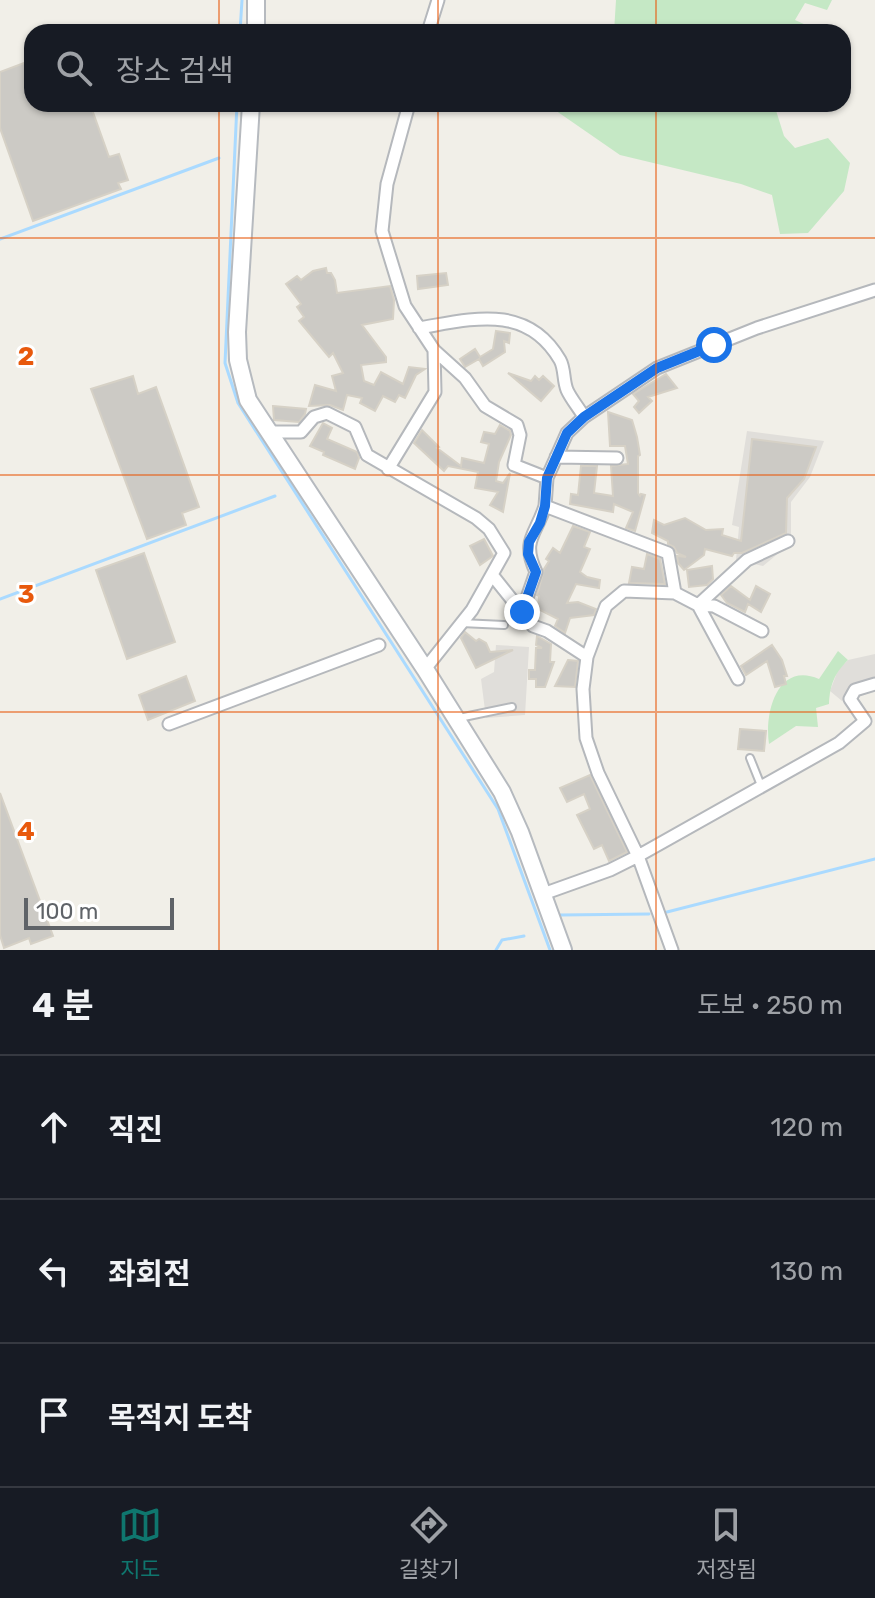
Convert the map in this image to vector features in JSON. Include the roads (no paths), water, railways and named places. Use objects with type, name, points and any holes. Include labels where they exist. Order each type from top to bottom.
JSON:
[{"type":"street","points":[[256,0],[256,24]]},
{"type":"street","points":[[430,24],[438,0]]},
{"type":"street","points":[[251,112],[237,332],[238,360],[248,400],[502,792],[563,950]]},
{"type":"street","points":[[407,112],[387,184],[382,231],[405,306],[434,350],[465,378],[485,406],[517,425],[520,435],[514,465],[547,478]]},
{"type":"street","points":[[522,612],[536,572],[528,554],[529,542],[545,506],[547,478],[567,433],[584,417],[657,368],[757,328],[875,290]]},
{"type":"street","points":[[419,328],[502,318],[527,325],[549,344],[562,363],[567,390],[584,417]]},
{"type":"street","points":[[388,469],[435,392],[434,350]]},
{"type":"street","points":[[270,432],[301,432],[314,417],[327,413],[355,427],[367,455],[476,518],[489,529],[504,553],[493,576],[461,623],[425,669]]},
{"type":"street","points":[[556,457],[617,458]]},
{"type":"street","points":[[545,506],[668,553],[675,593]]},
{"type":"street","points":[[698,605],[747,560],[788,541]]},
{"type":"street","points":[[493,576],[533,626],[547,631],[587,657]]},
{"type":"street","points":[[672,950],[638,856],[598,773],[586,738],[583,689],[587,657],[606,606],[624,591],[675,593],[698,605],[714,606],[762,631]]},
{"type":"street","points":[[698,605],[738,679]]},
{"type":"street","points":[[169,724],[379,645]]},
{"type":"street","points":[[543,894],[610,870],[638,856],[839,743],[865,721],[850,699],[855,690],[875,684]]},
{"type":"lane","points":[[461,623],[504,625]]},
{"type":"lane","points":[[456,719],[512,707]]},
{"type":"lane","points":[[750,758],[762,788]]},
{"type":"waterway","points":[[240,24],[242,0]]},
{"type":"waterway","points":[[237,112],[225,363],[238,403],[498,809],[550,950]]},
{"type":"waterway","points":[[0,239],[219,158]]},
{"type":"waterway","points":[[0,599],[275,496]]},
{"type":"waterway","points":[[667,912],[875,859]]},
{"type":"waterway","points":[[560,915],[649,914]]},
{"type":"waterway","points":[[496,950],[502,940],[524,936]]}]
